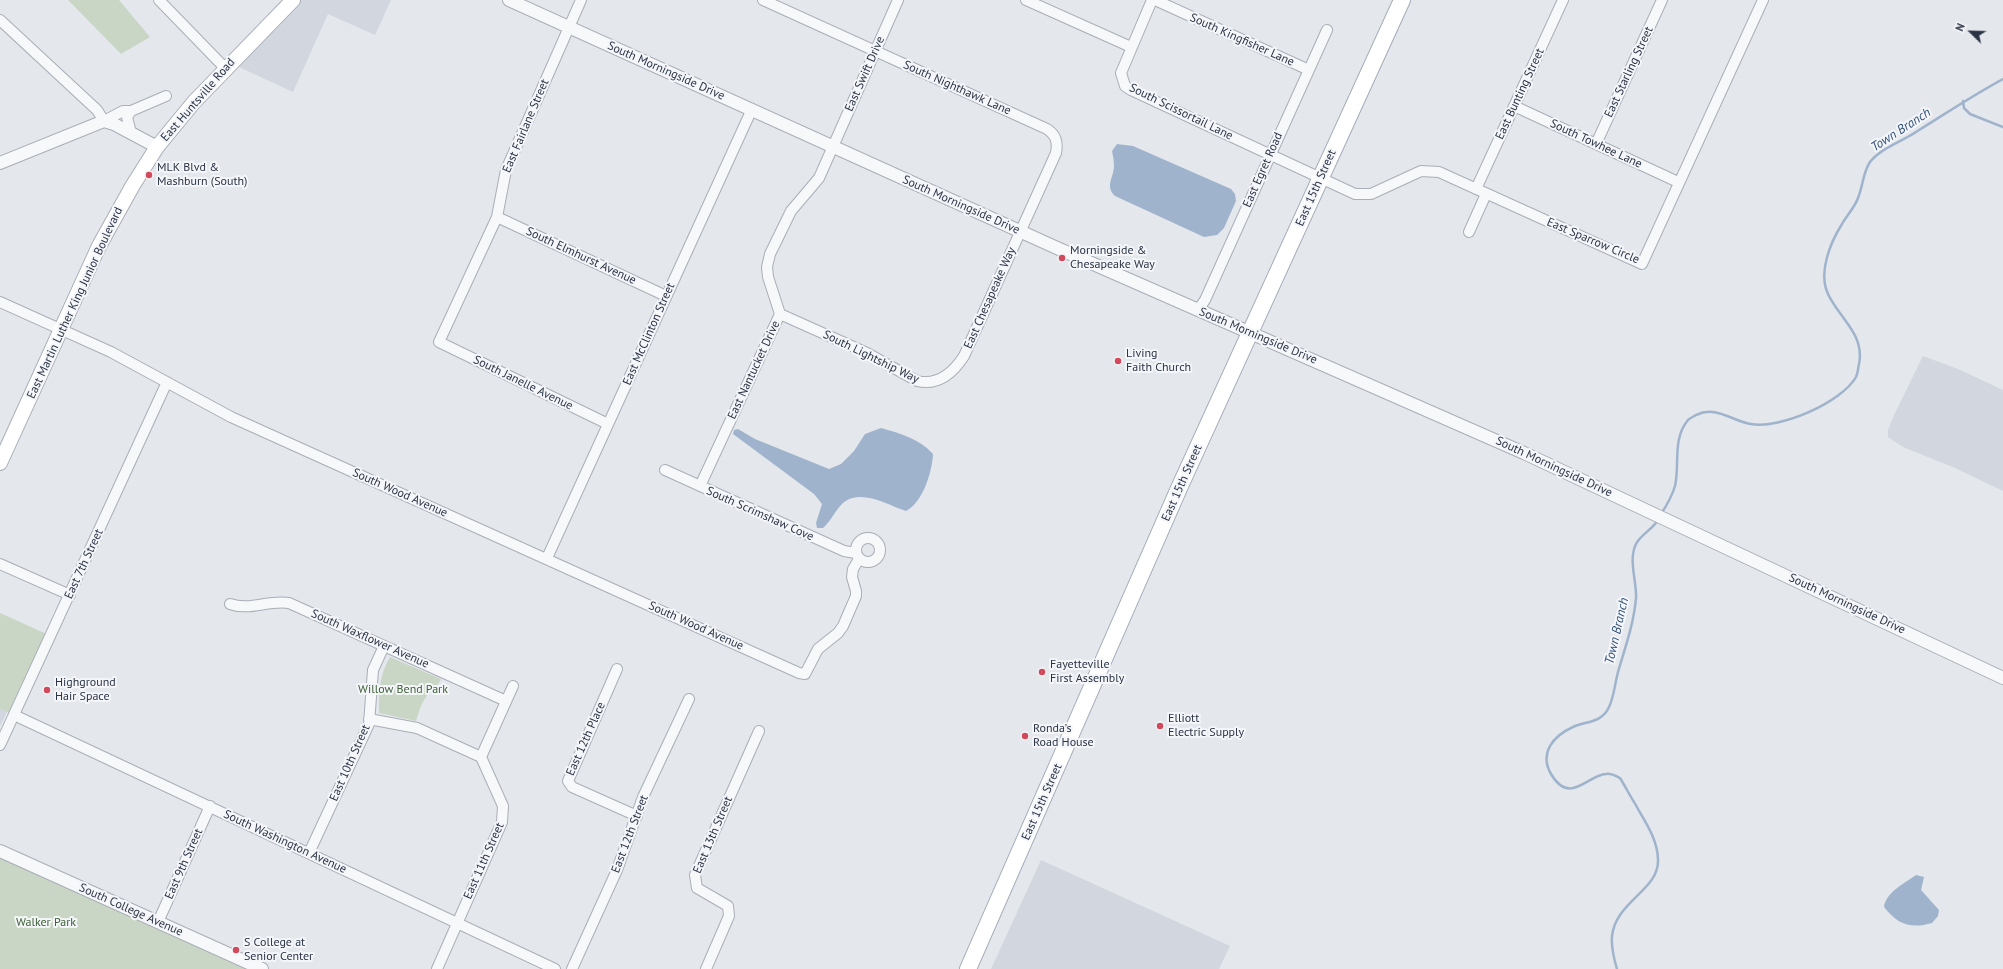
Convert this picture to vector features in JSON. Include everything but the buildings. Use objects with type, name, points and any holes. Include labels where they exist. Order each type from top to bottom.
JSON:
[{"type":"main road","name":"East Huntsville Road","points":[[157,147],[225,68],[293,0]]},
{"type":"main road","name":"East 15th Street","points":[[968,969],[1250,333],[1402,0]]},
{"type":"main road","name":"East Martin Luther King Junior Boulevard","points":[[0,463],[99,246],[122,204],[157,147]]},
{"type":"street","points":[[159,0],[225,68]]},
{"type":"street","name":"South Morningside Drive","points":[[510,0],[752,109],[832,148],[1020,232],[1524,452],[2003,678]]},
{"type":"street","name":"East Fairlane Street","points":[[439,342],[497,217],[506,170],[581,0]]},
{"type":"street","name":"South Nighthawk Lane","points":[[763,0],[1047,128],[1052,133],[1057,145],[1056,153],[1020,232]]},
{"type":"street","name":"East Swift Drive","points":[[832,148],[898,0]]},
{"type":"street","points":[[1026,0],[1131,47]]},
{"type":"street","name":"South Scissortail Lane","points":[[1154,0],[1131,47],[1121,73],[1125,86],[1320,179]]},
{"type":"street","name":"South Kingfisher Lane","points":[[1154,0],[1308,70]]},
{"type":"street","name":"East Bunting Street","points":[[1476,189],[1563,0]]},
{"type":"street","name":"East Starling Street","points":[[1596,144],[1662,0]]},
{"type":"street","name":"East Sparrow Circle","points":[[1320,179],[1355,194],[1371,194],[1421,171],[1439,172],[1642,264],[1678,182],[1763,0]]},
{"type":"street","points":[[0,20],[97,110],[104,121]]},
{"type":"street","name":"East Egret Road","points":[[1198,310],[1205,300],[1327,30]]},
{"type":"street","points":[[0,163],[104,121],[123,111],[131,111],[166,96]]},
{"type":"street","name":"South Towhee Lane","points":[[1514,106],[1678,182]]},
{"type":"street","name":"East McClinton Street","points":[[547,558],[752,109]]},
{"type":"street","points":[[131,111],[127,117],[131,133]]},
{"type":"street","name":"East Huntsville Road","points":[[104,121],[114,124],[157,147]]},
{"type":"street","name":"East Nantucket Drive","points":[[700,486],[780,314],[768,277],[767,267],[770,254],[791,211],[819,178],[832,148]]},
{"type":"street","points":[[1469,232],[1486,194]]},
{"type":"street","name":"South Elmhurst Avenue","points":[[497,217],[666,296]]},
{"type":"street","name":"East Chesapeake Way","points":[[958,364],[964,356],[1020,232]]},
{"type":"street","name":"South Wood Avenue","points":[[0,302],[61,328],[111,352],[231,417],[795,671],[805,674]]},
{"type":"street","name":"South Lightship Way","points":[[780,314],[867,354],[917,381],[926,383],[939,380],[951,372],[958,364]]},
{"type":"street","name":"South Janelle Avenue","points":[[439,342],[608,424]]},
{"type":"street","name":"East 7th Street","points":[[0,746],[167,382]]},
{"type":"street","name":"South Scrimshaw Cove","points":[[665,470],[844,552],[858,556],[853,569],[852,577],[856,596],[843,626],[838,634],[818,649],[805,674]]},
{"type":"street","points":[[0,564],[70,595]]},
{"type":"street","name":"South Waxflower Avenue","points":[[230,604],[238,607],[277,601],[289,603],[506,701]]},
{"type":"street","name":"East 10th Street","points":[[309,853],[368,724],[373,670],[384,646]]},
{"type":"street","name":"East 12th Place","points":[[617,669],[568,781],[572,787],[636,816]]},
{"type":"street","points":[[369,719],[417,728],[481,757],[513,686]]},
{"type":"street","name":"East 12th Street","points":[[572,969],[617,870],[636,816],[689,699]]},
{"type":"street","name":"South Washington Avenue","points":[[14,715],[555,969]]},
{"type":"street","name":"East 13th Street","points":[[706,969],[730,916],[728,906],[697,888],[695,875],[759,731]]},
{"type":"street","name":"East 11th Street","points":[[437,969],[502,822],[504,814],[503,806],[481,757]]},
{"type":"street","name":"East 9th Street","points":[[158,922],[210,806]]},
{"type":"street","name":"South College Avenue","points":[[0,851],[262,969]]},
{"type":"shaded area","points":[[293,0],[391,0],[375,35],[328,14],[293,92],[237,66]]},
{"type":"shaded area","points":[[1923,356],[1958,369],[2003,390],[2003,491],[1955,468],[1903,447],[1888,437],[1888,430],[1895,413]]},
{"type":"shaded area","points":[[0,709],[7,712],[0,726]]},
{"type":"shaded area","points":[[1041,860],[1230,946],[1219,969],[991,969]]},
{"type":"green space","points":[[68,0],[119,0],[150,37],[121,54]]},
{"type":"green space","points":[[0,613],[51,636],[14,715],[0,709]]},
{"type":"green space","name":"Willow Bend Park","points":[[390,657],[441,679],[423,702],[416,721],[379,713],[382,677]]},
{"type":"green space","name":"Walker Park","points":[[0,851],[262,969],[0,969]]},
{"type":"water","points":[[1117,144],[1133,146],[1231,189],[1235,194],[1236,201],[1224,228],[1217,235],[1204,237],[1115,196],[1110,189],[1110,182],[1114,167],[1112,151]]},
{"type":"water","points":[[881,428],[916,440],[933,454],[931,469],[922,494],[912,507],[906,511],[865,497],[849,499],[842,504],[823,528],[817,528],[816,523],[822,504],[814,494],[733,434],[734,430],[738,429],[755,439],[829,469],[841,464],[854,451],[865,434]]},
{"type":"water","points":[[1916,875],[1924,877],[1921,890],[1939,910],[1938,916],[1932,923],[1918,926],[1900,922],[1884,907],[1885,902],[1892,892]]},
{"type":"waterway","name":"Town Branch","points":[[1661,514],[1675,486],[1678,444],[1683,427],[1688,420],[1704,412],[1711,412],[1751,424],[1778,422],[1793,418],[1824,405],[1848,387],[1856,377],[1860,353],[1858,344],[1855,335],[1828,294],[1824,277],[1827,258],[1833,240],[1857,201],[1868,166],[1870,162],[1885,149],[1910,136],[2003,79]]},
{"type":"waterway","points":[[1963,101],[1964,108],[1970,114],[2003,127]]},
{"type":"waterway","name":"Town Branch","points":[[1617,969],[1612,944],[1615,924],[1629,904],[1652,880],[1658,860],[1656,845],[1646,823],[1620,778],[1612,774],[1606,774],[1578,786],[1565,788],[1558,783],[1551,774],[1548,766],[1547,752],[1554,740],[1559,735],[1573,727],[1598,719],[1609,707],[1629,635],[1635,607],[1636,592],[1633,564],[1634,550],[1638,541],[1653,527],[1658,520]]},
{"type":"place","name":"MLK Blvd & Mashburn (South)","points":[[149,175]]},
{"type":"place","name":"Morningside & Chesapeake Way","points":[[1062,258]]},
{"type":"place","name":"Living Faith Church","points":[[1118,361]]},
{"type":"place","name":"Fayetteville First Assembly","points":[[1042,672]]},
{"type":"place","name":"Highground Hair Space","points":[[47,690]]},
{"type":"place","name":"Elliott Electric Supply","points":[[1160,726]]},
{"type":"place","name":"Ronda’s Road House","points":[[1025,736]]},
{"type":"place","name":"S College at Senior Center","points":[[236,950]]}]
